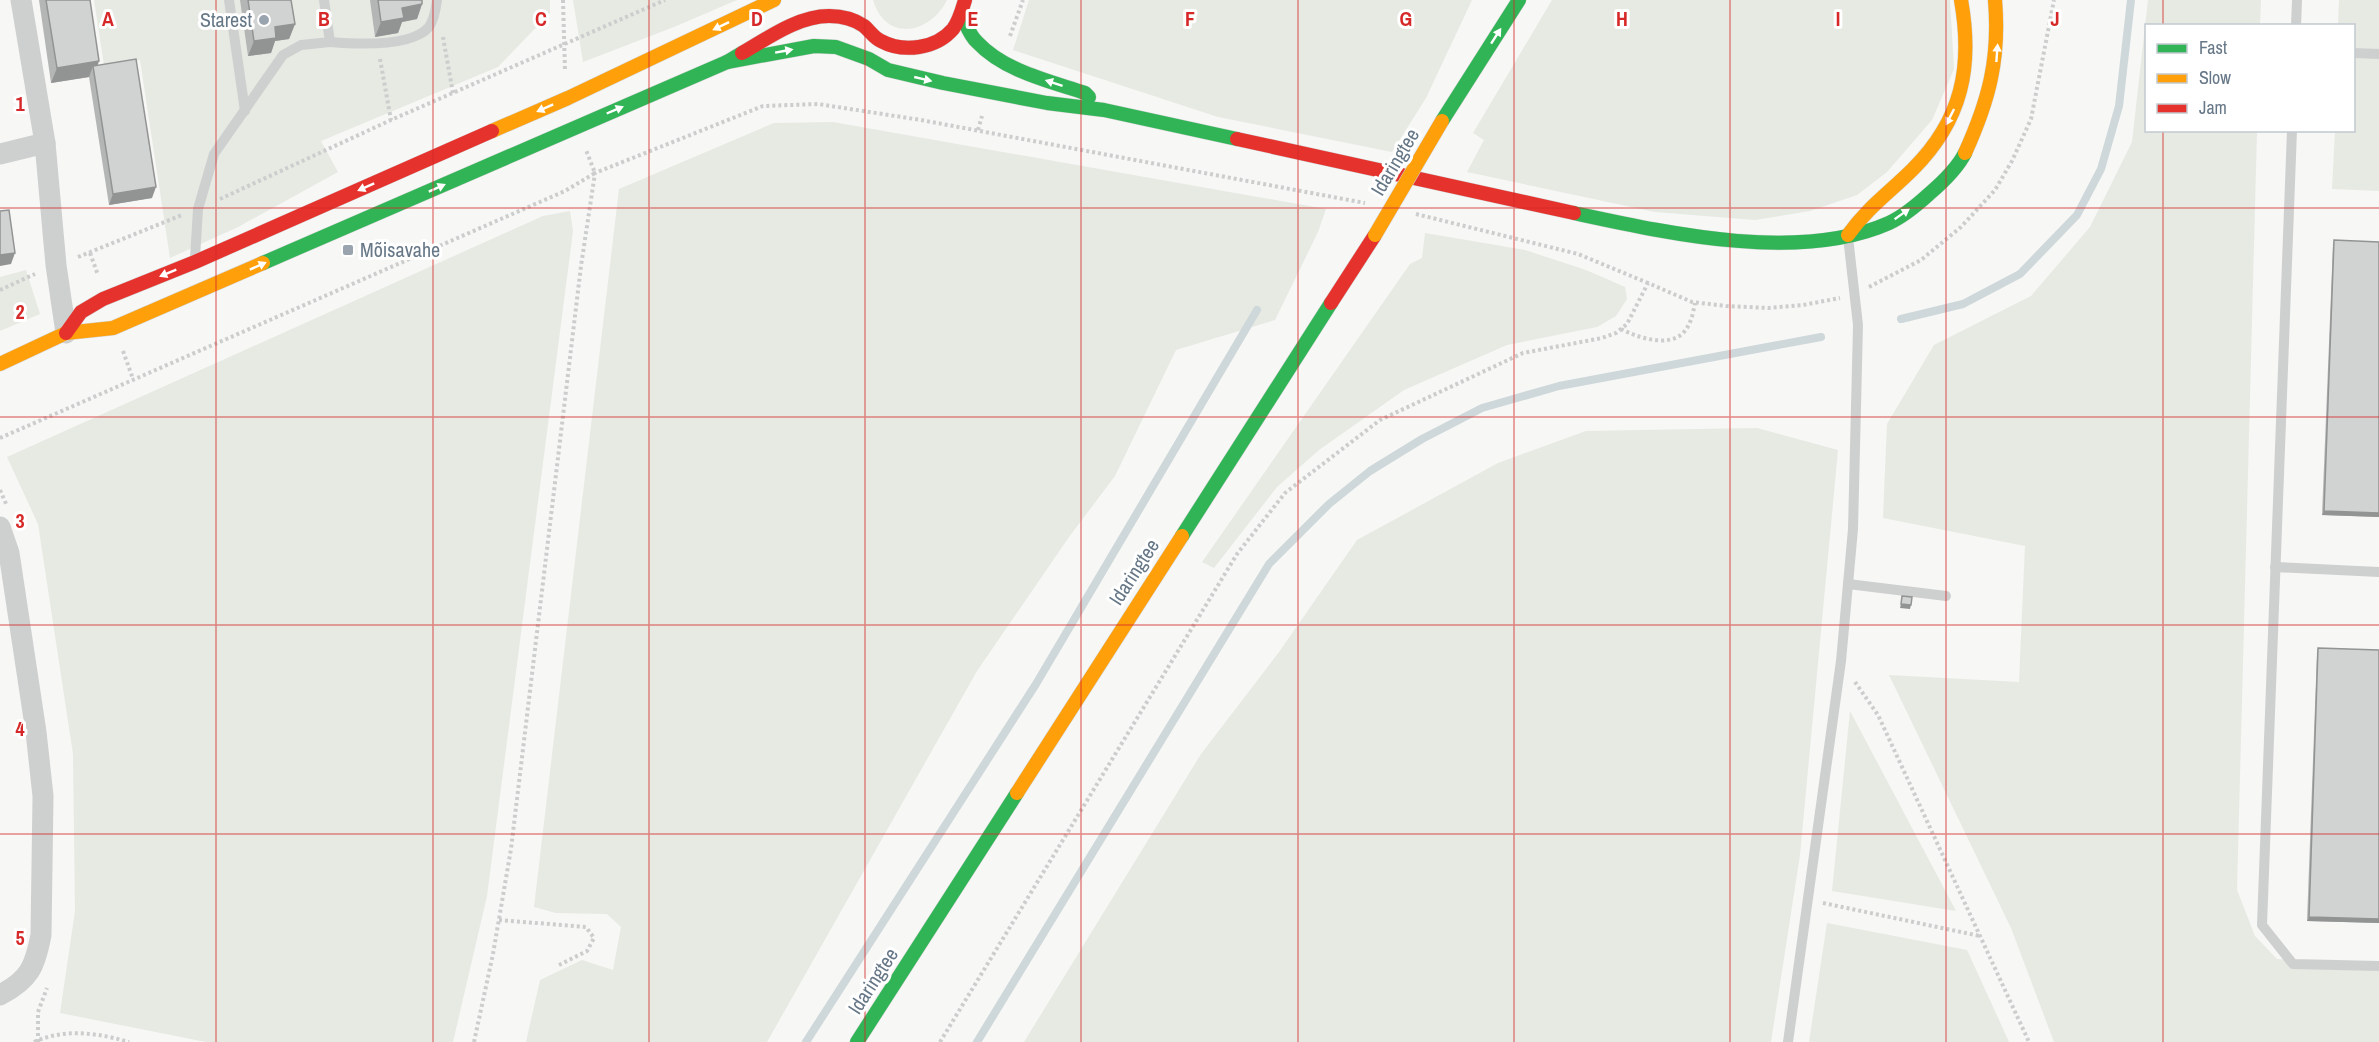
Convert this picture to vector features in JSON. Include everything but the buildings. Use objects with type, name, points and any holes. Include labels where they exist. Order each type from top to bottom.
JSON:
[{"type":"street","points":[[21,0],[45,143],[56,265],[66,333]]},
{"type":"street","points":[[0,364],[66,333],[113,328],[200,276],[774,0]]},
{"type":"street","points":[[844,0],[846,17],[869,59]]},
{"type":"street","name":"Idaringtee","points":[[857,1042],[1375,235],[1442,121],[1519,0]]},
{"type":"street","points":[[1848,235],[1873,203],[1913,169],[1935,144],[1950,117],[1965,84],[1968,27],[1961,0]]},
{"type":"street","points":[[727,62],[814,46],[836,47],[869,59],[888,70],[943,83],[1047,103],[1104,110],[1656,231],[1740,242],[1814,240],[1848,235],[1889,224],[1923,200],[1960,162],[1982,118],[1990,93],[1998,41],[1995,0]]},
{"type":"street","points":[[66,333],[81,312],[103,299],[200,276],[727,62],[786,29],[816,17],[846,17],[863,26],[879,40],[903,48],[931,44],[952,30],[963,7]]},
{"type":"street","points":[[963,7],[976,42],[998,58],[1039,78],[1085,93],[1104,110]]},
{"type":"street","name":"Idaringtee","points":[[1442,121],[1476,44]]},
{"type":"street","points":[[0,154],[45,143]]},
{"type":"street","points":[[0,527],[9,553],[36,732],[43,796],[40,943],[29,971],[20,985],[0,996]]},
{"type":"lane","points":[[229,0],[245,111]]},
{"type":"lane","points":[[324,0],[330,42]]},
{"type":"lane","points":[[2296,24],[2297,0]]},
{"type":"lane","points":[[200,276],[198,209],[214,154],[283,55],[301,45],[330,42],[378,43],[417,35],[429,27],[436,5]]},
{"type":"lane","points":[[2355,54],[2379,54]]},
{"type":"lane","points":[[2292,132],[2262,926],[2293,964],[2379,966]]},
{"type":"lane","points":[[1788,1042],[1840,661],[1853,529],[1857,336],[1848,235]]},
{"type":"lane","points":[[2275,567],[2379,572]]},
{"type":"lane","points":[[1848,584],[1946,596]]},
{"type":"path","points":[[563,0],[565,76]]},
{"type":"path","points":[[0,290],[56,265],[198,209],[391,120],[665,0]]},
{"type":"path","points":[[1010,39],[1023,0]]},
{"type":"path","points":[[1414,213],[1578,254],[1695,303],[1769,308],[1803,305],[1854,295],[1921,260],[1961,227],[1995,190],[2012,161],[2031,119],[2054,0]]},
{"type":"path","points":[[436,5],[453,93]]},
{"type":"path","points":[[378,43],[391,120]]},
{"type":"path","points":[[0,438],[565,191],[595,173],[763,106],[818,104],[944,124],[1369,204]]},
{"type":"path","points":[[474,1042],[511,849],[581,267],[595,173],[584,144]]},
{"type":"path","points":[[90,253],[99,278]]},
{"type":"path","points":[[940,1042],[1237,554],[1285,493],[1380,420],[1523,353],[1602,338],[1621,329],[1627,324],[1648,283]]},
{"type":"path","points":[[1621,329],[1654,340],[1672,339],[1682,334],[1691,322],[1695,303]]},
{"type":"path","points":[[122,347],[133,379]]},
{"type":"path","points":[[1840,661],[1878,715],[2029,1042]]},
{"type":"path","points":[[1808,900],[1981,936]]},
{"type":"path","points":[[499,920],[586,927],[594,938],[587,951],[559,964]]},
{"type":"path","points":[[34,1042],[66,1034],[83,1033],[102,1034],[129,1042]]},
{"type":"shaded area","points":[[94,0],[550,0],[550,13],[498,67],[321,141],[338,172],[238,227],[170,258],[140,60],[104,65]]},
{"type":"shaded area","points":[[573,0],[737,0],[583,62]]},
{"type":"shaded area","points":[[873,0],[947,0],[930,20],[909,29],[898,28],[888,23],[879,14]]},
{"type":"shaded area","points":[[1029,0],[1472,0],[1426,98],[1392,152],[1218,117],[1013,50]]},
{"type":"shaded area","points":[[1552,0],[1950,0],[1954,69],[1932,120],[1887,172],[1857,195],[1810,211],[1755,220],[1655,212],[1467,172],[1484,140],[1473,133]]},
{"type":"shaded area","points":[[2148,0],[2261,0],[2260,24],[2145,24]]},
{"type":"shaded area","points":[[2339,0],[2379,0],[2379,191],[2332,189],[2335,132],[2355,132],[2355,24],[2338,24]]},
{"type":"shaded area","points":[[2145,27],[2145,132],[2257,132],[2237,890],[2255,936],[2277,959],[2379,965],[2379,1042],[2054,1042],[2011,928],[1889,675],[2019,682],[2025,546],[1883,518],[1887,424],[1934,345],[2031,296],[2090,227],[2132,142]]},
{"type":"shaded area","points":[[833,122],[1326,209],[1318,232],[1275,320],[1176,350],[1115,476],[1069,537],[977,671],[767,1042],[526,1042],[540,980],[582,960],[613,970],[621,927],[607,914],[556,913],[534,907],[619,189],[774,123]]},
{"type":"shaded area","points":[[570,211],[573,231],[487,896],[453,1042],[206,1042],[60,1013],[75,911],[73,754],[38,524],[7,457],[543,216]]},
{"type":"shaded area","points":[[1425,233],[1525,250],[1586,270],[1625,287],[1627,299],[1616,316],[1597,327],[1507,345],[1404,390],[1319,450],[1277,487],[1214,568],[1202,562],[1410,264],[1422,258]]},
{"type":"shaded area","points":[[26,270],[40,314],[0,331],[0,277]]},
{"type":"shaded area","points":[[1757,428],[1838,450],[1800,855],[1771,1042],[1024,1042],[1201,754],[1279,652],[1357,540],[1498,463],[1586,431]]},
{"type":"shaded area","points":[[1850,711],[1956,911],[1832,891]]},
{"type":"shaded area","points":[[1827,923],[1967,950],[2009,1042],[1809,1042]]},
{"type":"waterway","points":[[1901,319],[1963,304],[2020,274],[2077,215],[2101,169],[2119,106],[2131,0]]},
{"type":"waterway","points":[[806,1042],[1036,684],[1257,310]]},
{"type":"waterway","points":[[977,1042],[1269,564],[1329,504],[1370,471],[1422,439],[1482,408],[1559,386],[1821,337]]},
{"type":"traffic: fast","points":[[1442,121],[1519,0]]},
{"type":"traffic: fast","points":[[961,14],[974,39],[1000,61],[1028,74],[1085,93],[1089,97]]},
{"type":"traffic: fast","points":[[727,62],[814,46],[836,47],[869,59],[888,70],[943,83],[1047,103],[1104,110],[1237,139]]},
{"type":"traffic: fast","points":[[263,263],[727,62],[742,53]]},
{"type":"traffic: fast","points":[[1574,213],[1691,236],[1774,243],[1815,241],[1853,235],[1900,217],[1944,180],[1965,153]]},
{"type":"traffic: fast","points":[[1182,536],[1331,303]]},
{"type":"traffic: fast","points":[[857,1042],[1017,793]]},
{"type":"traffic: slow","points":[[492,131],[568,98],[774,0]]},
{"type":"traffic: slow","points":[[1848,235],[1871,208],[1930,150],[1953,112],[1964,70],[1964,24],[1961,0]]},
{"type":"traffic: slow","points":[[1965,153],[1981,115],[1991,79],[1996,41],[1995,0]]},
{"type":"traffic: slow","points":[[1375,235],[1442,121]]},
{"type":"traffic: slow","points":[[0,364],[66,333],[113,328],[263,263]]},
{"type":"traffic: slow","points":[[1017,793],[1182,536]]},
{"type":"traffic: jam","points":[[742,53],[795,24],[829,16],[856,21],[879,40],[890,45],[909,48],[929,45],[946,36],[953,29],[965,0]]},
{"type":"traffic: jam","points":[[66,333],[81,312],[103,299],[195,262],[492,131]]},
{"type":"traffic: jam","points":[[1237,139],[1574,213]]},
{"type":"traffic: jam","points":[[1331,303],[1375,235]]},
{"type":"place","name":"Starest","points":[[264,20]]},
{"type":"place","name":"Mõisavahe","points":[[348,250]]}]
